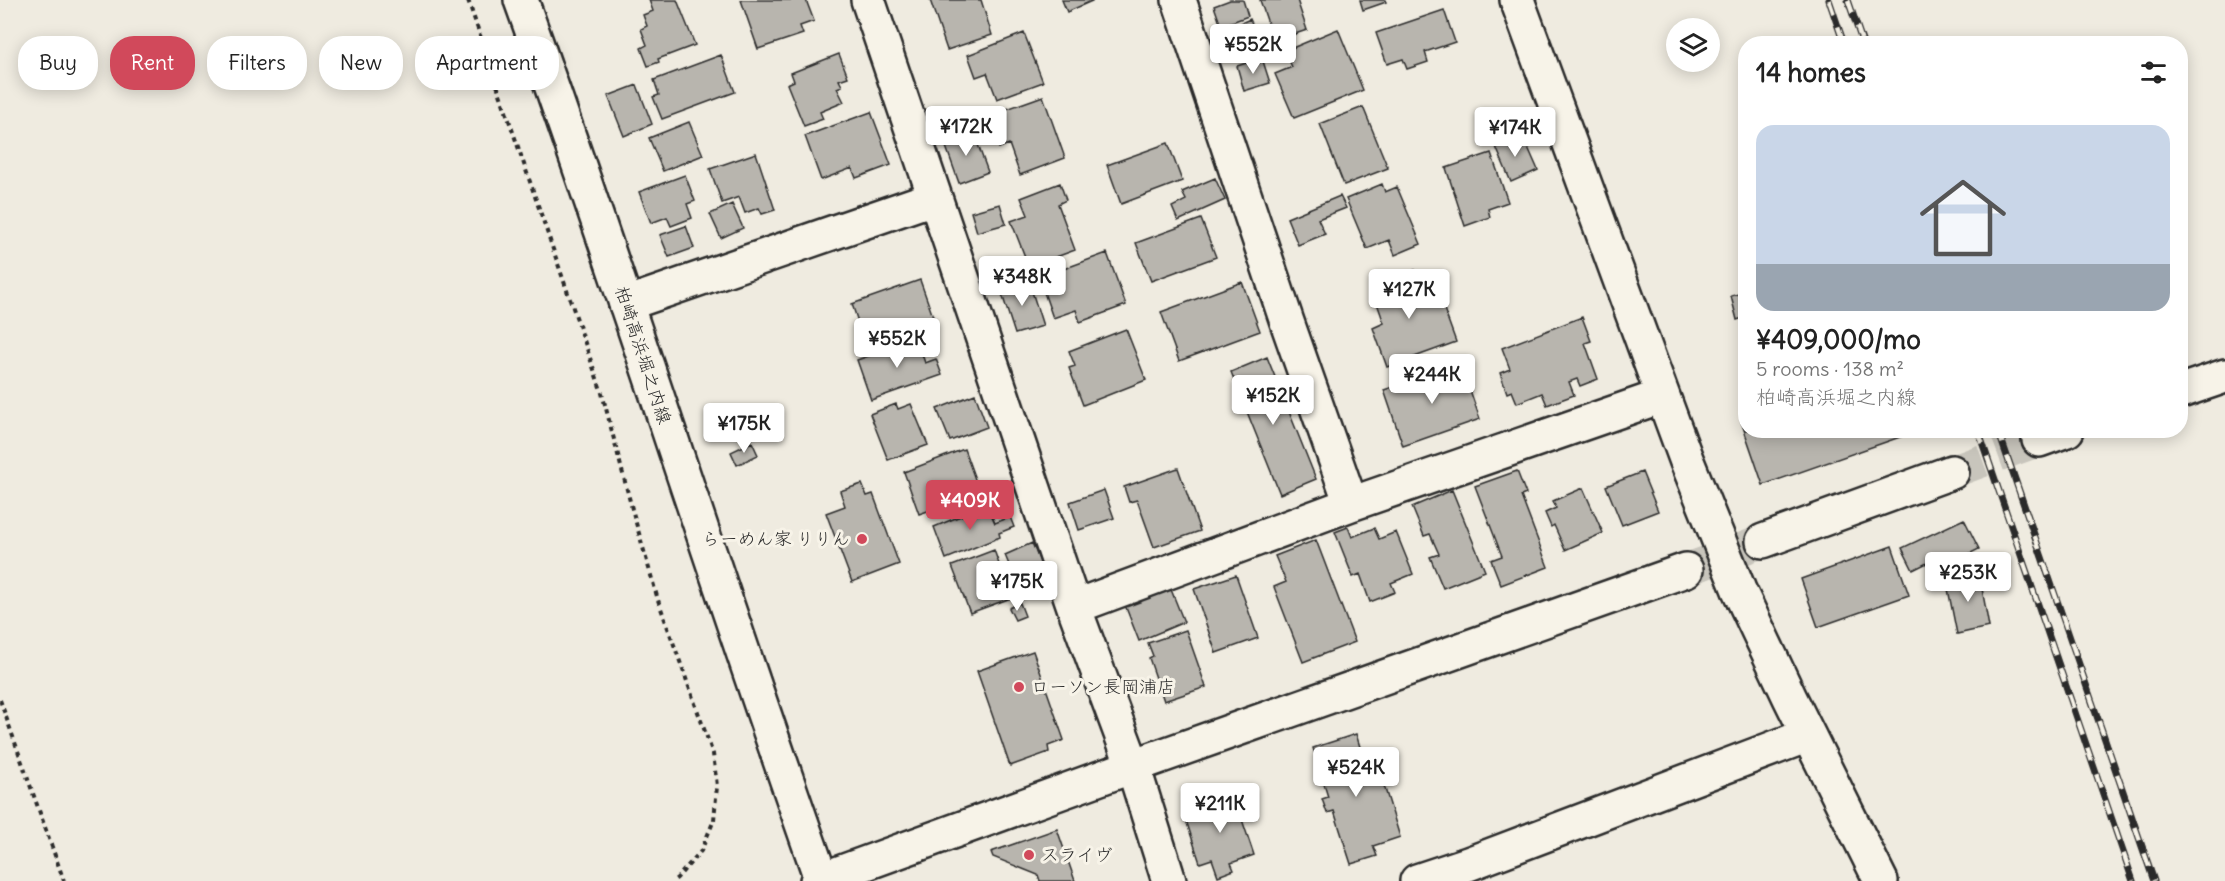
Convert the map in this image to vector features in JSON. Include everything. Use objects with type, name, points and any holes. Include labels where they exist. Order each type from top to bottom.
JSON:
[{"type":"street","name":"柏崎高浜堀之内線","points":[[520,0],[626,304],[820,880]]},
{"type":"street","points":[[868,0],[933,198],[1074,607],[1133,766],[1169,881]]},
{"type":"street","points":[[1179,0],[1351,504]]},
{"type":"street","points":[[1517,0],[1662,396],[1739,590],[1881,881]]},
{"type":"street","points":[[626,304],[933,198]]},
{"type":"street","points":[[2188,389],[2225,376]]},
{"type":"street","points":[[1074,607],[1351,504],[1662,396]]},
{"type":"street","points":[[1763,541],[1952,472]]},
{"type":"street","points":[[820,880],[1133,766],[1686,570]]},
{"type":"street","points":[[1417,881],[1470,873],[1808,735]]},
{"type":"path","points":[[468,0],[602,393],[658,600],[713,754],[717,786],[714,820],[701,851],[673,881]]},
{"type":"path","points":[[0,700],[64,881]]},
{"type":"building","points":[[649,0],[677,0],[695,45],[658,59],[659,62],[648,66],[641,48],[647,45],[641,29],[647,26],[643,15],[653,11]]},
{"type":"building","points":[[741,0],[806,0],[814,21],[800,26],[803,34],[758,49]]},
{"type":"building","points":[[930,0],[981,0],[992,35],[947,50]]},
{"type":"building","points":[[1062,0],[1094,0],[1067,12]]},
{"type":"building","points":[[1230,0],[1243,0],[1248,16],[1221,26],[1214,6]]},
{"type":"building","points":[[1260,0],[1297,0],[1307,30],[1274,41]]},
{"type":"building","points":[[1360,0],[1385,0],[1386,2],[1363,10]]},
{"type":"building","points":[[1444,10],[1455,42],[1425,52],[1428,62],[1407,69],[1403,59],[1387,64],[1376,33]]},
{"type":"building","points":[[1250,19],[1262,47],[1235,58],[1223,31]]},
{"type":"building","points":[[1338,29],[1363,90],[1294,118],[1275,74],[1292,67],[1285,51]]},
{"type":"building","points":[[1024,33],[1043,82],[997,99],[987,73],[976,77],[968,55]]},
{"type":"building","points":[[839,54],[848,77],[839,80],[842,86],[837,88],[844,102],[820,112],[823,119],[804,126],[787,84],[794,81],[791,73]]},
{"type":"building","points":[[721,55],[735,92],[662,119],[653,97],[659,95],[654,80]]},
{"type":"building","points":[[1262,58],[1270,83],[1244,91],[1237,66]]},
{"type":"building","points":[[637,85],[652,124],[624,136],[608,96]]},
{"type":"building","points":[[1043,96],[1065,158],[1020,175],[1009,144],[999,148],[987,116]]},
{"type":"building","points":[[1363,107],[1388,168],[1344,185],[1320,124]]},
{"type":"building","points":[[871,112],[891,165],[856,178],[852,168],[821,180],[805,136]]},
{"type":"building","points":[[689,122],[703,155],[663,171],[649,138]]},
{"type":"building","points":[[973,131],[988,172],[959,183],[944,141]]},
{"type":"building","points":[[1511,132],[1519,149],[1527,145],[1538,170],[1511,182],[1493,140]]},
{"type":"building","points":[[1168,143],[1182,181],[1121,204],[1107,165]]},
{"type":"building","points":[[756,153],[775,210],[762,214],[759,208],[745,213],[739,197],[722,203],[710,169]]},
{"type":"building","points":[[1491,153],[1508,202],[1488,209],[1490,217],[1465,226],[1446,168]]},
{"type":"building","points":[[685,175],[695,201],[687,204],[692,218],[671,226],[667,217],[651,223],[639,192]]},
{"type":"building","points":[[1215,178],[1225,200],[1178,221],[1172,207],[1186,200],[1182,192]]},
{"type":"building","points":[[1060,183],[1066,200],[1058,204],[1075,250],[1029,267],[1011,221],[1028,215],[1021,198]]},
{"type":"building","points":[[1382,184],[1385,192],[1397,187],[1421,244],[1395,255],[1389,240],[1367,249],[1346,199]]},
{"type":"building","points":[[1340,196],[1346,208],[1318,219],[1325,234],[1298,245],[1287,218]]},
{"type":"building","points":[[732,204],[743,228],[721,238],[710,214]]},
{"type":"building","points":[[1000,204],[1006,224],[977,232],[971,212]]},
{"type":"building","points":[[1201,219],[1216,257],[1151,281],[1136,243]]},
{"type":"building","points":[[686,226],[694,248],[669,257],[660,235]]},
{"type":"building","points":[[1107,253],[1126,305],[1080,322],[1076,310],[1053,318],[1039,278]]},
{"type":"building","points":[[1415,270],[1427,303],[1440,298],[1456,342],[1387,367],[1373,328],[1384,323],[1371,286]]},
{"type":"building","points":[[1028,279],[1043,326],[1015,334],[1000,288]]},
{"type":"building","points":[[920,280],[936,325],[881,344],[875,326],[861,331],[852,304]]},
{"type":"building","points":[[1242,282],[1260,331],[1179,361],[1161,312]]},
{"type":"building","points":[[1738,294],[1737,320],[1731,296]]},
{"type":"building","points":[[1582,317],[1591,341],[1585,343],[1598,379],[1580,386],[1577,379],[1569,382],[1574,395],[1547,405],[1542,393],[1517,403],[1512,391],[1507,393],[1500,373],[1510,369],[1502,348]]},
{"type":"building","points":[[1126,329],[1146,380],[1083,405],[1069,368],[1075,366],[1069,351]]},
{"type":"building","points":[[917,339],[925,363],[936,359],[942,375],[871,400],[857,360]]},
{"type":"building","points":[[1267,357],[1316,479],[1280,494],[1231,372]]},
{"type":"building","points":[[1461,364],[1480,419],[1403,446],[1384,390]]},
{"type":"building","points":[[975,394],[987,427],[950,441],[937,409]]},
{"type":"building","points":[[896,404],[898,409],[911,404],[928,445],[888,460],[870,414]]},
{"type":"building","points":[[1747,438],[1897,438],[1763,485]]},
{"type":"building","points":[[752,442],[758,455],[737,465],[731,452]]},
{"type":"building","points":[[964,449],[980,493],[919,514],[904,472]]},
{"type":"building","points":[[1178,468],[1200,531],[1154,547],[1137,500],[1129,502],[1124,487]]},
{"type":"building","points":[[1517,471],[1526,494],[1521,496],[1548,567],[1501,585],[1491,560],[1502,556],[1475,486]]},
{"type":"building","points":[[1642,472],[1658,511],[1622,525],[1606,486]]},
{"type":"building","name":"らーめん家 りりん","points":[[862,484],[867,496],[873,494],[899,564],[852,582],[826,513],[845,506],[840,491]]},
{"type":"building","points":[[1583,488],[1603,533],[1565,550],[1554,525],[1551,527],[1545,513],[1556,508],[1553,501]]},
{"type":"building","points":[[1104,490],[1114,518],[1079,530],[1070,502]]},
{"type":"building","points":[[1452,490],[1485,571],[1443,588],[1430,557],[1439,554],[1430,534],[1424,536],[1412,507]]},
{"type":"building","points":[[987,505],[995,523],[1010,517],[1014,527],[999,533],[1000,537],[946,559],[934,527]]},
{"type":"building","points":[[1964,519],[1979,549],[1945,566],[1941,556],[1913,570],[1902,548]]},
{"type":"building","points":[[1348,527],[1352,537],[1374,528],[1379,539],[1396,532],[1413,574],[1391,583],[1395,592],[1370,602],[1360,574],[1353,577],[1335,532]]},
{"type":"building","points":[[1316,540],[1355,642],[1303,662],[1274,587],[1286,582],[1275,556]]},
{"type":"building","points":[[1032,543],[1050,585],[1022,597],[1005,555]]},
{"type":"building","points":[[1892,546],[1909,595],[1818,627],[1801,579]]},
{"type":"building","points":[[994,550],[1011,598],[970,613],[952,566]]},
{"type":"building","points":[[1979,572],[1989,627],[1957,634],[1946,579]]},
{"type":"building","points":[[1236,575],[1258,638],[1216,653],[1194,589]]},
{"type":"building","points":[[1170,587],[1184,622],[1139,641],[1125,605]]},
{"type":"building","points":[[1020,603],[1025,616],[1015,620],[1009,608]]},
{"type":"building","points":[[1186,630],[1206,687],[1164,701],[1149,658],[1153,656],[1148,643]]},
{"type":"building","points":[[1033,651],[1064,740],[1048,746],[1049,752],[1010,766],[977,671]]},
{"type":"building","points":[[1356,734],[1366,766],[1377,763],[1400,837],[1373,846],[1377,856],[1351,864],[1334,811],[1327,813],[1322,799],[1328,797],[1313,748]]},
{"type":"building","points":[[1233,793],[1254,855],[1231,863],[1234,870],[1218,876],[1212,859],[1200,863],[1185,817],[1205,810],[1204,804]]},
{"type":"building","name":"スライヴ","points":[[1057,829],[1075,881],[1040,881],[1038,875],[993,857],[991,852]]},
{"type":"tunnel","points":[[1952,472],[2039,440]]},
{"type":"tunnel","points":[[1686,570],[1763,541]]},
{"type":"railway","points":[[1829,0],[1841,36]]},
{"type":"railway","points":[[1848,0],[1860,36]]},
{"type":"railway","points":[[1981,438],[2133,881]]},
{"type":"railway","points":[[2001,438],[2154,881]]},
{"type":"place","name":"らーめん家 りりん","points":[[862,539]]},
{"type":"place","name":"ローソン長岡浦店","points":[[1019,687]]},
{"type":"place","name":"スライヴ","points":[[1029,855]]}]
